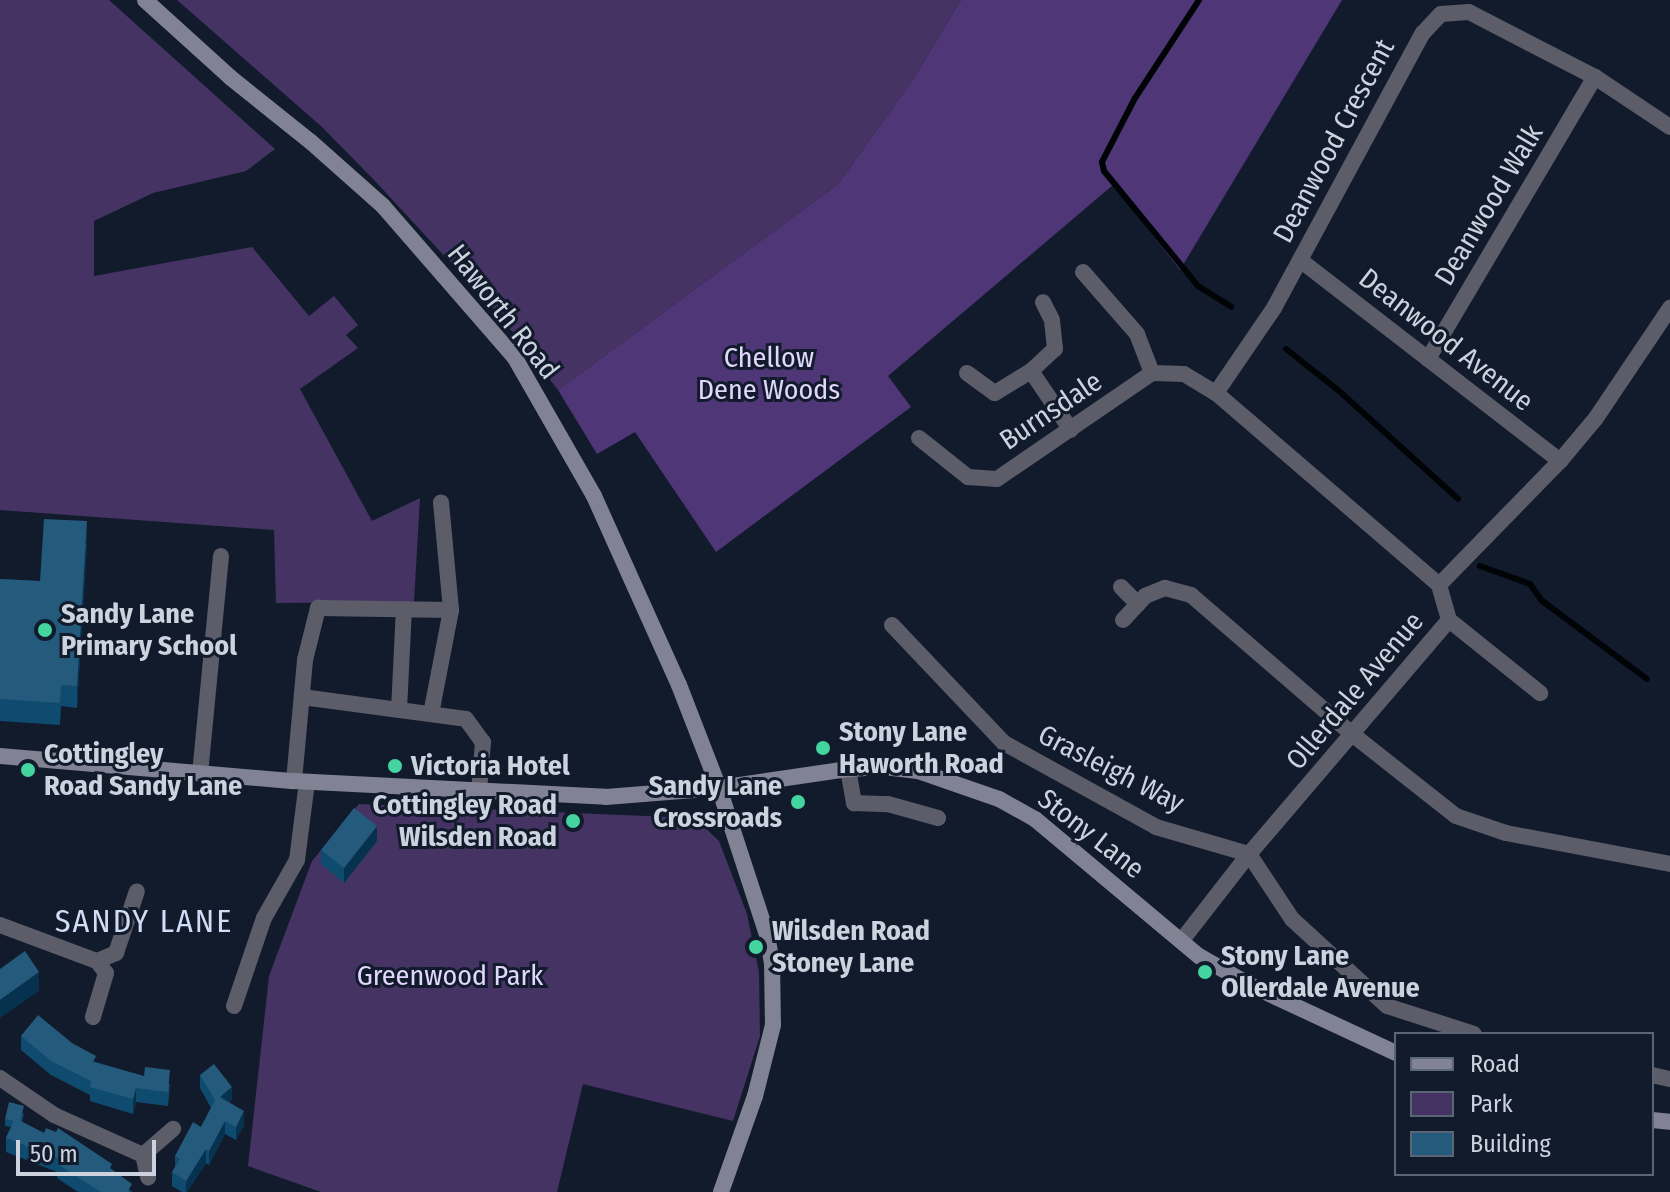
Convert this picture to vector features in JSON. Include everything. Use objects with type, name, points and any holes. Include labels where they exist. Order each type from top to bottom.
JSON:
[{"type":"main road","name":"Haworth Road","points":[[145,0],[231,78],[311,142],[383,206],[515,358],[594,496],[679,685],[719,788],[767,935],[772,963],[773,1025],[755,1096],[721,1192]]},
{"type":"main road","name":"Stony Lane","points":[[0,756],[300,782],[606,797],[719,788],[848,769],[884,767],[918,771],[999,799],[1035,819],[1199,956],[1250,985],[1394,1052]]},
{"type":"street","name":"Deanwood Crescent","points":[[1216,393],[1274,308],[1423,33],[1441,14],[1469,12],[1595,77],[1670,127]]},
{"type":"street","name":"Deanwood Walk","points":[[1428,359],[1595,77]]},
{"type":"street","name":"Deanwood Avenue","points":[[1300,260],[1560,461]]},
{"type":"street","points":[[1083,272],[1137,334],[1152,373],[1184,374],[1216,393]]},
{"type":"street","points":[[967,373],[995,393],[1031,371],[1055,349],[1052,320],[1043,302]]},
{"type":"street","points":[[1439,585],[1560,461],[1596,418],[1670,308]]},
{"type":"street","points":[[1031,371],[1071,430]]},
{"type":"street","name":"Burnsdale","points":[[919,438],[968,477],[997,479],[1152,373]]},
{"type":"street","name":"Ollerdale Avenue","points":[[1182,940],[1249,854],[1449,620],[1439,585],[1216,393]]},
{"type":"street","points":[[431,714],[451,610],[441,502]]},
{"type":"street","points":[[200,774],[221,556]]},
{"type":"street","points":[[1121,587],[1138,604]]},
{"type":"street","points":[[1123,620],[1145,596],[1165,588],[1191,595],[1352,734],[1456,816],[1506,833],[1670,864]]},
{"type":"street","points":[[234,1006],[264,918],[297,860],[305,660],[318,608],[451,610]]},
{"type":"street","points":[[399,710],[404,609]]},
{"type":"street","points":[[1449,620],[1540,693]]},
{"type":"street","name":"Grasleigh Way","points":[[892,625],[1004,743],[1156,827],[1249,854]]},
{"type":"street","points":[[302,697],[466,719],[483,742],[479,791]]},
{"type":"street","points":[[848,769],[854,803],[888,804],[938,818]]},
{"type":"street","points":[[1249,854],[1292,919],[1387,1006],[1468,1032]]},
{"type":"street","points":[[97,961],[116,953],[137,891]]},
{"type":"street","points":[[0,925],[97,961],[106,973],[93,1017]]},
{"type":"street","points":[[0,1078],[54,1115],[143,1155]]},
{"type":"street","points":[[143,1155],[173,1129]]},
{"type":"street","points":[[143,1155],[148,1177]]},
{"type":"green space","points":[[0,0],[109,0],[275,149],[246,171],[153,193],[94,221],[94,276],[252,247],[309,316],[334,296],[358,325],[346,335],[358,348],[300,389],[372,521],[420,498],[414,602],[276,603],[274,530],[0,510]]},
{"type":"green space","points":[[177,0],[961,0],[914,78],[838,184],[558,390],[499,315],[375,181],[322,127]]},
{"type":"green space","name":"Chellow Dene Woods","points":[[961,0],[1342,0],[1180,270],[1113,185],[888,376],[911,407],[716,552],[635,432],[597,454],[558,390],[838,184],[914,78]]},
{"type":"green space","name":"Greenwood Park","points":[[359,804],[695,818],[719,841],[747,914],[759,972],[760,1036],[733,1121],[583,1084],[557,1192],[321,1192],[248,1166],[269,976],[312,861]]},
{"type":"building","points":[[44,519],[87,521],[77,686],[61,685],[60,703],[0,699],[0,579],[40,581]]},
{"type":"building","points":[[354,808],[377,826],[344,868],[321,850]]},
{"type":"building","points":[[25,951],[39,972],[0,1000],[0,969]]},
{"type":"building","points":[[38,1015],[72,1043],[96,1056],[93,1062],[144,1076],[145,1067],[170,1070],[168,1092],[136,1088],[133,1099],[90,1087],[91,1081],[51,1061],[21,1036]]},
{"type":"building","points":[[214,1064],[232,1087],[220,1097],[244,1111],[236,1127],[225,1121],[209,1151],[206,1149],[186,1181],[172,1172],[180,1159],[175,1156],[193,1122],[201,1127],[215,1100],[200,1075]]},
{"type":"building","points":[[9,1102],[24,1106],[20,1121],[5,1119]]},
{"type":"building","points":[[15,1118],[44,1133],[46,1128],[56,1132],[58,1128],[112,1164],[110,1168],[132,1184],[130,1192],[101,1192],[57,1164],[60,1159],[6,1138]]},
{"type":"waterway","points":[[1199,0],[1135,98],[1102,162],[1104,171],[1198,286],[1231,307]]},
{"type":"waterway","points":[[1286,349],[1338,390],[1458,499]]},
{"type":"waterway","points":[[1480,566],[1530,584],[1541,600],[1647,679]]},
{"type":"place","name":"Sandy Lane Primary School","points":[[45,630]]},
{"type":"place","name":"Stony Lane Haworth Road","points":[[823,748]]},
{"type":"place","name":"Victoria Hotel","points":[[395,766]]},
{"type":"place","name":"Cottingley Road Sandy Lane","points":[[28,770]]},
{"type":"place","name":"Sandy Lane Crossroads","points":[[798,802]]},
{"type":"place","name":"Cottingley Road Wilsden Road","points":[[573,821]]},
{"type":"place","name":"Wilsden Road Stoney Lane","points":[[756,947]]},
{"type":"place","name":"Stony Lane Ollerdale Avenue","points":[[1205,972]]},
{"type":"district","name":"SANDY LANE","points":[[144,921]]}]
